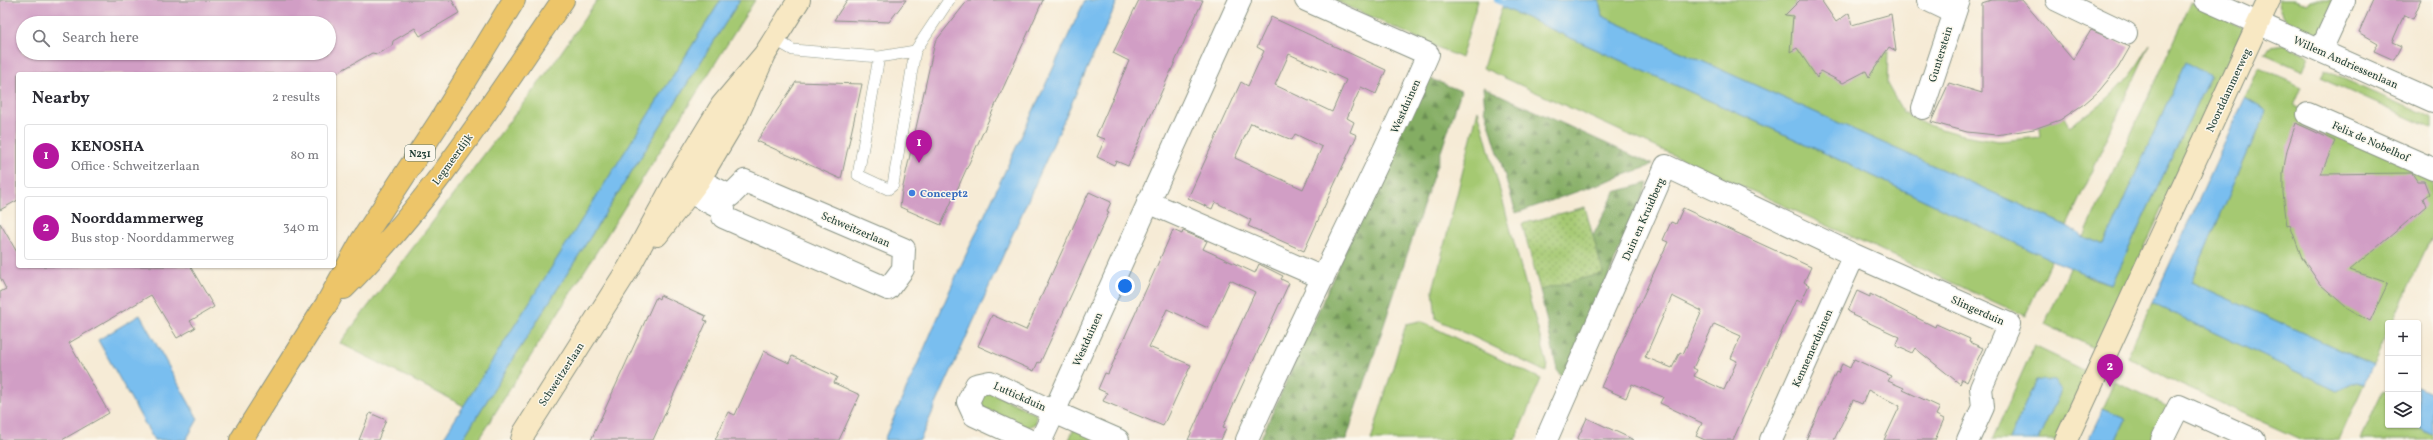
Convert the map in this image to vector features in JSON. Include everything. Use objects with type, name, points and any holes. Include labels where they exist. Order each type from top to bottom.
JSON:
[{"type":"main road","name":"Legmeerdijk","points":[[241,440],[326,305],[362,240],[440,121],[514,0]]},
{"type":"main road","name":"Legmeerdijk","points":[[326,305],[377,255],[448,166],[563,0]]},
{"type":"street","name":"Schweitzerlaan","points":[[522,440],[524,433],[628,269],[673,217],[686,182],[737,116],[770,47],[799,0]]},
{"type":"street","name":"Westduinen","points":[[1054,412],[1240,0]]},
{"type":"street","name":"Westduinen","points":[[1248,440],[1323,278],[1387,147],[1428,54],[1306,0]]},
{"type":"street","points":[[1928,0],[1956,6]]},
{"type":"street","points":[[2057,0],[2126,33]]},
{"type":"street","points":[[2206,0],[2258,23]]},
{"type":"street","name":"Noorddammerweg","points":[[2066,440],[2269,0]]},
{"type":"street","points":[[2321,50],[2344,0]]},
{"type":"street","name":"Gunterstein","points":[[1924,108],[1956,6]]},
{"type":"street","name":"Willem Andriessenlaan","points":[[2258,23],[2321,50],[2433,102]]},
{"type":"street","name":"Felix de Nobelhof","points":[[2308,114],[2433,169]]},
{"type":"street","name":"Duin en Kruidberg","points":[[1546,440],[1666,166],[1854,255]]},
{"type":"street","name":"Schweitzerlaan","points":[[745,181],[904,250],[903,269],[888,289],[723,217],[727,203],[745,181]]},
{"type":"street","name":"Schweitzerlaan","points":[[686,182],[727,203]]},
{"type":"street","points":[[1148,202],[1323,278]]},
{"type":"street","name":"Kennemerduinen","points":[[1771,440],[1854,255]]},
{"type":"street","name":"Slingerduin","points":[[1854,255],[2009,324],[1981,388],[1982,407],[1968,440]]},
{"type":"street","name":"Luttickduin","points":[[1017,438],[974,415],[968,402],[976,385],[990,382],[1054,412],[1041,440]]},
{"type":"street","points":[[2162,440],[2179,406],[2254,440]]},
{"type":"street","points":[[1054,412],[1118,440]]},
{"type":"lane","points":[[879,57],[858,175],[888,189],[893,185],[915,51],[949,0]]},
{"type":"lane","points":[[770,47],[879,57],[915,51]]},
{"type":"green space","points":[[597,0],[721,0],[464,406],[340,343],[551,67]]},
{"type":"green space","points":[[740,0],[755,0],[478,440],[462,440]]},
{"type":"green space","points":[[1334,0],[1478,0],[1461,58]]},
{"type":"green space","points":[[1599,0],[1796,0],[1794,14],[1857,68],[1884,54],[1888,50],[1887,84],[1903,112],[1924,124],[1958,134],[1999,141],[2041,137],[2038,110],[2056,103],[2069,126],[2094,109],[2116,91],[2134,70],[2150,44],[2067,226],[1602,16]]},
{"type":"green space","points":[[2278,0],[2294,0],[2307,4],[2310,0],[2337,0],[2319,38],[2297,29],[2287,21]]},
{"type":"green space","points":[[2191,2],[2244,28],[2098,350],[2045,324],[2071,266],[2091,278],[2112,284],[2210,76],[2185,63],[2104,245],[2084,237]]},
{"type":"green space","points":[[1502,7],[1799,141],[2051,260],[2025,316],[1483,68]]},
{"type":"green space","points":[[2285,45],[2309,57],[2303,71],[2265,54],[2270,47]]},
{"type":"green space","points":[[2259,68],[2302,87],[2294,106],[2433,170],[2433,233],[2393,320],[2385,320],[2385,339],[2373,365],[2191,282],[2266,111],[2245,98]]},
{"type":"green space","points":[[2324,70],[2433,119],[2433,129],[2320,78]]},
{"type":"green space","points":[[1424,76],[1461,91],[1346,440],[1260,440]]},
{"type":"green space","points":[[1483,87],[1653,165],[1516,213],[1485,109]]},
{"type":"green space","points":[[1478,110],[1547,363],[1546,372],[1436,319],[1433,290]]},
{"type":"green space","points":[[1648,183],[1564,381],[1557,370],[1540,290],[1603,273],[1593,236],[1615,192]]},
{"type":"green space","points":[[1585,207],[1603,273],[1540,290],[1522,224]]},
{"type":"green space","points":[[2152,303],[2337,391],[2356,382],[2364,384],[2339,440],[2302,440],[2179,384],[2127,357]]},
{"type":"green space","points":[[1420,321],[1541,379],[1515,440],[1371,440],[1406,324]]},
{"type":"green space","points":[[2034,346],[2088,372],[2056,440],[2038,440],[2061,391],[2036,380],[2009,440],[1992,440]]},
{"type":"green space","points":[[2115,381],[2168,407],[2152,440],[2116,440],[2126,419],[2103,409]]},
{"type":"green space","points":[[988,391],[1036,414],[1036,423],[1027,428],[982,407],[982,398]]},
{"type":"green space","points":[[2383,391],[2385,392],[2385,428],[2418,428],[2433,435],[2433,440],[2360,440]]},
{"type":"green space","points":[[1075,426],[1105,440],[1069,440]]},
{"type":"water","points":[[721,0],[740,0],[462,440],[442,440]]},
{"type":"water","points":[[1085,0],[1118,0],[920,440],[884,440],[957,274]]},
{"type":"water","points":[[1504,0],[1599,0],[1602,16],[2067,226],[2084,237],[2104,245],[2185,62],[2210,76],[2112,284],[2096,279],[2051,260],[1799,141],[1502,7]]},
{"type":"water","points":[[2245,98],[2266,111],[2191,282],[2373,365],[2364,384],[2356,382],[2337,391],[2152,303]]},
{"type":"water","points":[[140,315],[198,419],[186,440],[154,440],[98,340]]},
{"type":"water","points":[[2036,380],[2054,381],[2061,391],[2038,440],[2009,440]]},
{"type":"water","points":[[2421,387],[2433,393],[2433,435],[2418,428],[2421,428]]},
{"type":"water","points":[[2103,409],[2126,419],[2116,440],[2088,440]]},
{"type":"building","points":[[0,0],[452,0],[459,13],[420,36],[415,28],[393,41],[392,46],[377,54],[372,53],[336,73],[336,72],[16,72],[16,201],[0,210]]},
{"type":"building","points":[[847,0],[906,0],[889,22],[834,20]]},
{"type":"building","points":[[968,0],[1043,0],[941,225],[900,207],[902,191],[935,42]]},
{"type":"building","points":[[1139,0],[1203,0],[1128,166],[1116,161],[1114,165],[1097,157],[1105,139],[1096,136],[1129,61],[1113,53]]},
{"type":"building","points":[[1800,0],[1821,0],[1836,22],[1849,13],[1852,25],[1891,14],[1896,51],[1889,47],[1869,77],[1866,71],[1843,83],[1820,71],[1817,78],[1797,48],[1790,52],[1793,16],[1785,15]]},
{"type":"building","points":[[1991,0],[2022,0],[2073,60],[2091,30],[2130,47],[2118,68],[2099,91],[2084,104],[2060,120],[2034,129],[1996,135],[1967,132],[1931,122],[1949,83],[1982,93],[1982,3]]},
{"type":"building","points":[[2370,0],[2421,0],[2413,19],[2404,15],[2392,42],[2401,46],[2394,60],[2374,51],[2378,43],[2359,32],[2373,1]]},
{"type":"building","points":[[1271,17],[1386,70],[1376,94],[1361,87],[1347,118],[1354,122],[1350,132],[1357,135],[1304,251],[1248,226],[1251,220],[1215,202],[1212,209],[1188,198],[1241,82],[1248,86],[1264,51],[1257,47]],"holes":[[[1289,54],[1346,80],[1332,112],[1275,85]],[[1251,123],[1292,140],[1295,134],[1322,147],[1303,189],[1235,158]]]},
{"type":"building","points":[[796,82],[862,84],[841,179],[757,141]]},
{"type":"building","points":[[2296,123],[2335,141],[2321,174],[2412,173],[2417,181],[2424,181],[2429,194],[2423,198],[2426,206],[2350,270],[2388,283],[2370,321],[2346,307],[2320,284],[2302,258],[2290,225],[2287,226],[2283,193],[2283,173],[2287,150]]},
{"type":"building","points":[[1089,192],[1111,202],[1107,211],[1109,212],[1040,363],[1038,362],[1034,371],[978,346],[992,315],[1026,330]]},
{"type":"building","points":[[1683,208],[1811,267],[1804,282],[1809,285],[1801,302],[1796,300],[1733,440],[1705,440],[1696,436],[1702,423],[1660,403],[1663,397],[1632,384],[1626,398],[1601,387],[1668,242],[1663,240],[1671,222],[1676,224]],"holes":[[[1672,296],[1702,311],[1683,354],[1680,352],[1672,368],[1645,357]],[[1714,324],[1741,336],[1731,358],[1737,361],[1724,390],[1694,376],[1697,370],[1693,368]]]},
{"type":"building","points":[[0,223],[16,251],[16,268],[191,268],[214,307],[190,321],[195,328],[177,338],[151,295],[69,343],[109,413],[62,440],[0,440],[0,292],[6,289],[0,277]]},
{"type":"building","points":[[1173,230],[1182,234],[1183,231],[1207,241],[1203,249],[1255,273],[1259,264],[1283,276],[1281,279],[1289,283],[1223,427],[1226,428],[1221,440],[1188,440],[1255,292],[1230,280],[1208,328],[1167,309],[1149,347],[1191,365],[1163,426],[1103,401],[1107,393],[1098,389],[1105,373],[1108,374]]},
{"type":"building","points":[[1857,291],[1870,297],[1870,294],[1935,327],[1936,324],[1970,339],[1969,342],[1983,348],[1967,382],[1962,379],[1960,384],[1915,348],[1912,353],[1896,346],[1900,337],[1852,315],[1853,314],[1848,311]]},
{"type":"building","points":[[660,295],[706,316],[704,320],[707,321],[653,440],[591,440],[656,297],[659,299]]},
{"type":"building","points":[[764,351],[789,363],[792,356],[837,377],[834,383],[860,395],[839,440],[715,440],[728,412],[735,415]]},
{"type":"building","points":[[1854,359],[1891,376],[1888,381],[1904,388],[1903,390],[1940,407],[1936,415],[1944,419],[1935,440],[1884,440],[1900,406],[1868,390],[1862,404],[1853,400],[1834,440],[1806,440],[1836,372],[1838,373],[1842,364],[1850,368]]},
{"type":"building","points":[[370,413],[386,420],[378,440],[359,440]]},
{"type":"building","points":[[1587,418],[1634,440],[1577,440]]},
{"type":"waterway","points":[[1497,0],[1510,6]]},
{"type":"place","name":"KENOSHA","points":[[919,163]]},
{"type":"place","name":"Concept2","points":[[912,193]]},
{"type":"place","name":"Noorddammerweg","points":[[2110,387]]}]
